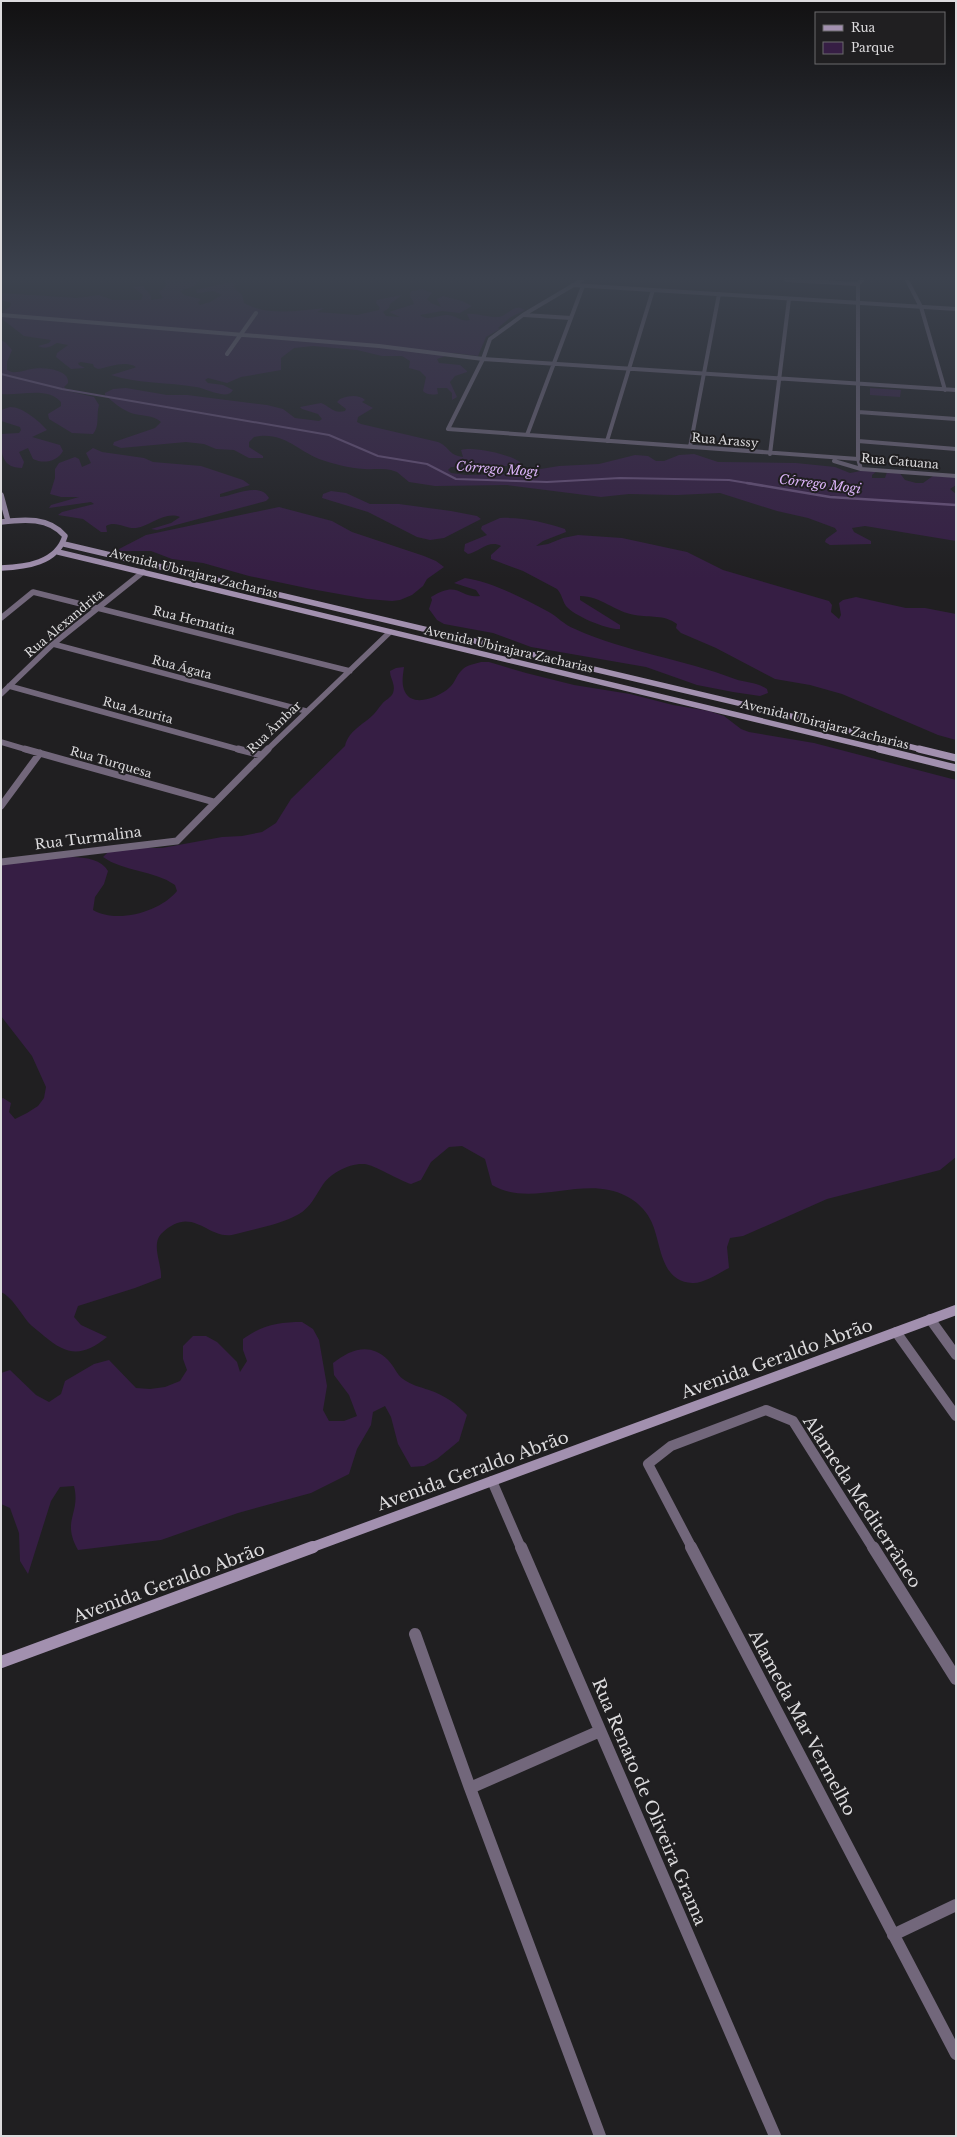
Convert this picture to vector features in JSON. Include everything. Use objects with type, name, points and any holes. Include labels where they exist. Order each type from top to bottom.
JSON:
[{"type":"main road","points":[[1,495],[8,521]]},
{"type":"main road","points":[[1,522],[30,520],[50,524],[62,531],[65,536],[64,544],[58,552],[37,562],[1,568]]},
{"type":"main road","name":"Avenida Ubirajara Zacharias","points":[[64,544],[752,707],[956,758]]},
{"type":"main road","name":"Avenida Ubirajara Zacharias","points":[[58,552],[736,713],[956,768]]},
{"type":"main road","name":"Avenida Geraldo Abrão","points":[[1,1662],[956,1310]]},
{"type":"street","name":"Rua Arassy","points":[[472,380],[448,429],[770,454],[858,459]]},
{"type":"street","points":[[527,435],[547,380]]},
{"type":"street","points":[[607,441],[626,380]]},
{"type":"street","points":[[690,447],[702,380]]},
{"type":"street","points":[[770,454],[779,380]]},
{"type":"street","points":[[790,380],[956,390]]},
{"type":"street","points":[[858,380],[858,459],[860,469]]},
{"type":"street","points":[[943,380],[946,390]]},
{"type":"street","points":[[858,412],[956,419]]},
{"type":"street","points":[[858,441],[956,449]]},
{"type":"street","name":"Rua Catuana","points":[[820,457],[860,469],[956,476]]},
{"type":"street","name":"Rua Alexandrita","points":[[1,694],[53,644],[144,572]]},
{"type":"street","name":"Rua Hematita","points":[[1,618],[33,592],[99,607],[350,671]]},
{"type":"street","name":"Rua Âmbar","points":[[177,841],[261,755],[390,632]]},
{"type":"street","name":"Rua Ágata","points":[[53,644],[306,712]]},
{"type":"street","name":"Rua Azurita","points":[[9,686],[261,755]]},
{"type":"street","name":"Rua Turquesa","points":[[1,742],[214,802]]},
{"type":"street","points":[[1,806],[40,753]]},
{"type":"street","name":"Rua Turmalina","points":[[1,862],[177,841]]},
{"type":"street","points":[[930,1320],[956,1355]]},
{"type":"street","points":[[896,1332],[954,1410]]},
{"type":"street","name":"Alameda Mediterrâneo","points":[[704,1433],[766,1410],[793,1421],[956,1679]]},
{"type":"street","name":"Alameda Mar Vermelho","points":[[704,1433],[671,1446],[648,1464],[956,2054]]},
{"type":"street","name":"Rua Renato de Oliveira Grama","points":[[492,1481],[775,2136]]},
{"type":"street","points":[[416,1634],[470,1788],[600,2136]]},
{"type":"street","points":[[470,1788],[600,1731]]},
{"type":"street","points":[[894,1935],[956,1905]]},
{"type":"green space","points":[[1,380],[67,380],[68,383],[64,387],[68,391],[94,397],[99,405],[95,431],[93,434],[72,433],[49,419],[48,414],[61,406],[61,402],[49,394],[1,394]]},
{"type":"green space","points":[[131,380],[205,380],[208,383],[223,385],[233,390],[230,393],[221,394],[185,385]]},
{"type":"green space","points":[[215,380],[235,380],[227,383]]},
{"type":"green space","points":[[425,380],[452,380],[450,382],[457,397],[452,400],[452,393],[447,388],[437,388],[438,394],[432,395],[423,391]]},
{"type":"green space","points":[[126,388],[167,395],[187,395],[267,405],[283,409],[295,418],[319,421],[322,419],[318,414],[300,407],[321,403],[335,411],[341,412],[345,411],[346,409],[337,402],[343,398],[356,396],[365,400],[362,402],[373,408],[358,417],[357,422],[361,424],[438,442],[445,446],[454,455],[458,456],[463,457],[461,450],[474,449],[508,456],[520,462],[520,465],[515,466],[451,467],[448,470],[451,473],[466,475],[510,474],[559,466],[599,464],[635,455],[648,456],[656,461],[664,461],[679,455],[694,454],[718,462],[796,463],[835,467],[850,473],[866,470],[877,471],[872,475],[872,478],[885,478],[887,472],[899,472],[905,480],[916,483],[923,483],[933,476],[956,477],[956,485],[950,489],[956,494],[956,541],[865,526],[852,528],[854,532],[871,541],[871,544],[830,545],[825,542],[826,539],[837,531],[835,528],[808,518],[777,511],[720,493],[677,495],[629,494],[601,497],[507,485],[435,486],[409,482],[397,472],[391,470],[347,467],[330,463],[273,436],[254,437],[249,442],[249,447],[263,456],[263,458],[249,458],[234,450],[216,449],[204,444],[186,442],[121,448],[113,445],[114,442],[155,428],[161,422],[155,418],[131,413],[117,405],[105,395],[105,393],[113,389]]},
{"type":"green space","points":[[870,388],[901,390],[900,397],[870,395]]},
{"type":"green space","points":[[10,407],[20,409],[30,415],[47,430],[32,437],[60,445],[63,451],[57,458],[45,462],[37,461],[33,459],[28,448],[19,452],[24,462],[22,468],[9,465],[3,457],[1,434],[19,433],[21,430],[20,427],[1,421],[1,410]]},
{"type":"green space","points":[[93,448],[102,452],[144,458],[153,462],[201,466],[243,480],[250,485],[220,494],[220,497],[253,490],[265,493],[269,498],[266,501],[157,530],[151,529],[171,523],[180,517],[163,517],[142,527],[136,528],[110,524],[106,526],[107,532],[101,532],[83,519],[58,515],[62,512],[94,504],[91,502],[49,508],[51,505],[79,497],[61,497],[50,494],[55,478],[55,469],[59,463],[75,457],[79,459],[82,467],[91,463],[86,453]]},
{"type":"green space","points":[[331,491],[346,493],[370,504],[399,504],[451,511],[477,516],[481,519],[444,538],[430,540],[417,537],[368,512],[322,498],[323,494]]},
{"type":"green space","points":[[279,507],[332,521],[352,532],[424,556],[436,561],[444,567],[427,579],[423,586],[412,595],[400,600],[392,601],[367,599],[311,589],[249,576],[203,563],[172,559],[151,551],[120,551],[119,549],[146,535]]},
{"type":"green space","points":[[500,518],[533,520],[565,529],[566,532],[543,541],[536,546],[578,535],[622,538],[687,552],[723,570],[829,601],[832,605],[831,612],[839,619],[841,615],[839,603],[843,600],[856,597],[906,608],[925,608],[956,614],[956,740],[938,735],[842,694],[810,685],[775,679],[716,648],[681,633],[676,628],[677,624],[667,619],[628,613],[601,601],[580,596],[580,600],[620,625],[620,629],[600,625],[583,618],[566,606],[557,589],[523,571],[491,559],[491,555],[501,546],[492,544],[468,554],[464,551],[465,544],[487,535],[481,529],[482,526]]},
{"type":"green space","points":[[465,578],[486,583],[507,591],[551,613],[571,627],[594,637],[634,650],[759,685],[767,689],[768,693],[760,696],[697,685],[646,667],[531,647],[493,633],[444,624],[437,620],[429,609],[432,600],[431,597],[448,590],[454,590],[473,596],[480,596],[476,590],[454,583]]},
{"type":"green space","points":[[481,662],[489,662],[574,685],[630,694],[673,705],[709,711],[724,716],[741,729],[749,732],[814,743],[956,780],[956,1157],[940,1170],[827,1199],[743,1236],[730,1238],[727,1247],[729,1268],[706,1280],[696,1283],[681,1281],[673,1275],[663,1258],[654,1228],[648,1215],[630,1198],[610,1190],[593,1188],[524,1194],[508,1191],[492,1185],[485,1159],[462,1146],[449,1147],[431,1162],[421,1180],[411,1184],[369,1165],[352,1165],[329,1177],[310,1205],[303,1211],[292,1218],[276,1224],[226,1235],[217,1233],[192,1222],[183,1222],[173,1225],[158,1238],[157,1249],[161,1278],[78,1306],[74,1317],[81,1325],[107,1337],[90,1348],[75,1352],[53,1343],[30,1324],[12,1301],[1,1292],[1,1099],[3,1098],[11,1103],[9,1112],[15,1119],[38,1106],[44,1098],[46,1087],[32,1056],[1,1016],[1,865],[42,859],[74,857],[89,859],[100,863],[108,871],[104,884],[95,897],[93,910],[114,916],[126,916],[149,910],[160,905],[177,891],[175,885],[158,876],[120,866],[111,862],[103,857],[109,851],[130,848],[162,848],[222,837],[242,836],[262,832],[276,823],[291,799],[345,746],[347,740],[353,732],[374,714],[392,695],[394,687],[390,671],[396,668],[404,667],[403,683],[405,692],[409,697],[420,700],[439,695],[451,686],[459,673],[465,667]]},
{"type":"green space","points":[[302,1322],[313,1329],[319,1340],[327,1386],[323,1410],[329,1421],[344,1421],[357,1416],[349,1395],[334,1375],[333,1363],[354,1351],[367,1349],[381,1354],[406,1381],[440,1394],[450,1400],[467,1415],[459,1441],[437,1459],[424,1466],[411,1467],[398,1444],[391,1417],[385,1406],[373,1412],[371,1425],[357,1449],[349,1474],[311,1493],[238,1513],[161,1540],[78,1550],[73,1540],[71,1531],[75,1504],[74,1486],[60,1487],[51,1501],[28,1574],[20,1561],[19,1533],[10,1508],[1,1504],[1,1373],[10,1370],[36,1395],[49,1402],[61,1394],[65,1381],[94,1364],[109,1360],[136,1388],[150,1389],[165,1387],[180,1381],[187,1370],[183,1359],[183,1346],[193,1336],[206,1336],[217,1342],[237,1362],[240,1372],[247,1361],[243,1350],[243,1339],[264,1327]]},
{"type":"waterway","name":"Córrego Mogi","points":[[24,380],[62,389],[329,435],[378,456],[427,464],[456,479],[547,482],[620,478],[729,480],[747,483]]},
{"type":"waterway","name":"Córrego Mogi","points":[[747,483],[753,484]]},
{"type":"waterway","name":"Córrego Mogi","points":[[747,483],[830,497],[956,505]]}]
